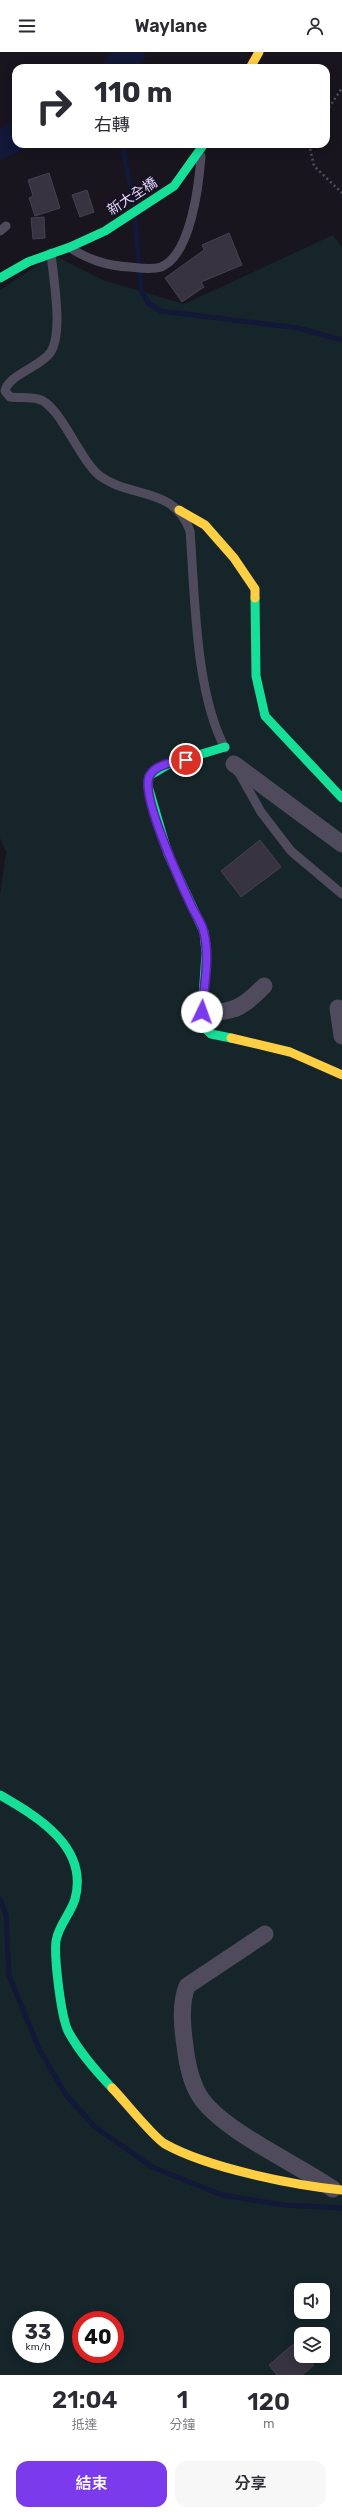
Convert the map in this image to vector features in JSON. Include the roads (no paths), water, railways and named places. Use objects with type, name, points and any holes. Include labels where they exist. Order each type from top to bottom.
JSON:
[{"type":"street","points":[[252,64],[258,52]]},
{"type":"street","name":"新大全橋","points":[[0,278],[28,262],[70,247],[105,230],[174,186],[202,148]]},
{"type":"street","points":[[179,510],[205,525],[251,580],[256,598],[256,676],[265,716],[272,726],[342,798]]},
{"type":"street","points":[[225,747],[199,757],[159,767],[149,776],[148,783],[148,792],[168,854],[204,932],[206,953],[202,1012],[205,1028],[211,1034],[290,1052],[342,1074]]},
{"type":"street","points":[[234,764],[342,844]]},
{"type":"street","points":[[202,1012],[231,1011],[252,999],[264,986]]},
{"type":"street","points":[[338,1008],[342,1036]]},
{"type":"street","points":[[0,1795],[36,1816],[60,1837],[72,1857],[78,1881],[76,1900],[56,1939],[56,1970],[67,2028],[85,2059],[164,2143],[210,2162],[312,2187],[338,2190]]},
{"type":"street","points":[[265,1934],[187,1986],[182,2011],[188,2070],[199,2095],[213,2112],[237,2130],[338,2190]]},
{"type":"lane","points":[[70,247],[88,259],[114,266],[149,269],[161,267],[173,258],[184,239],[193,216],[200,184],[203,148]]},
{"type":"lane","points":[[51,253],[56,311],[56,339],[51,352],[39,365],[12,380],[5,391],[10,397],[38,399],[45,402],[54,412],[92,469],[101,477],[113,483],[153,495],[179,510],[190,531],[198,639],[210,707],[225,747],[261,812],[291,851],[342,894]]},
{"type":"waterway","points":[[120,64],[131,52]]},
{"type":"waterway","points":[[0,145],[12,139]]},
{"type":"waterway","points":[[123,148],[134,205]]},
{"type":"waterway","points":[[135,219],[141,289],[149,304],[161,311],[298,328],[342,340]]},
{"type":"waterway","points":[[0,1899],[6,1915],[9,1975],[39,2049],[66,2095],[95,2127],[152,2167],[222,2195],[284,2205],[342,2208]]}]
